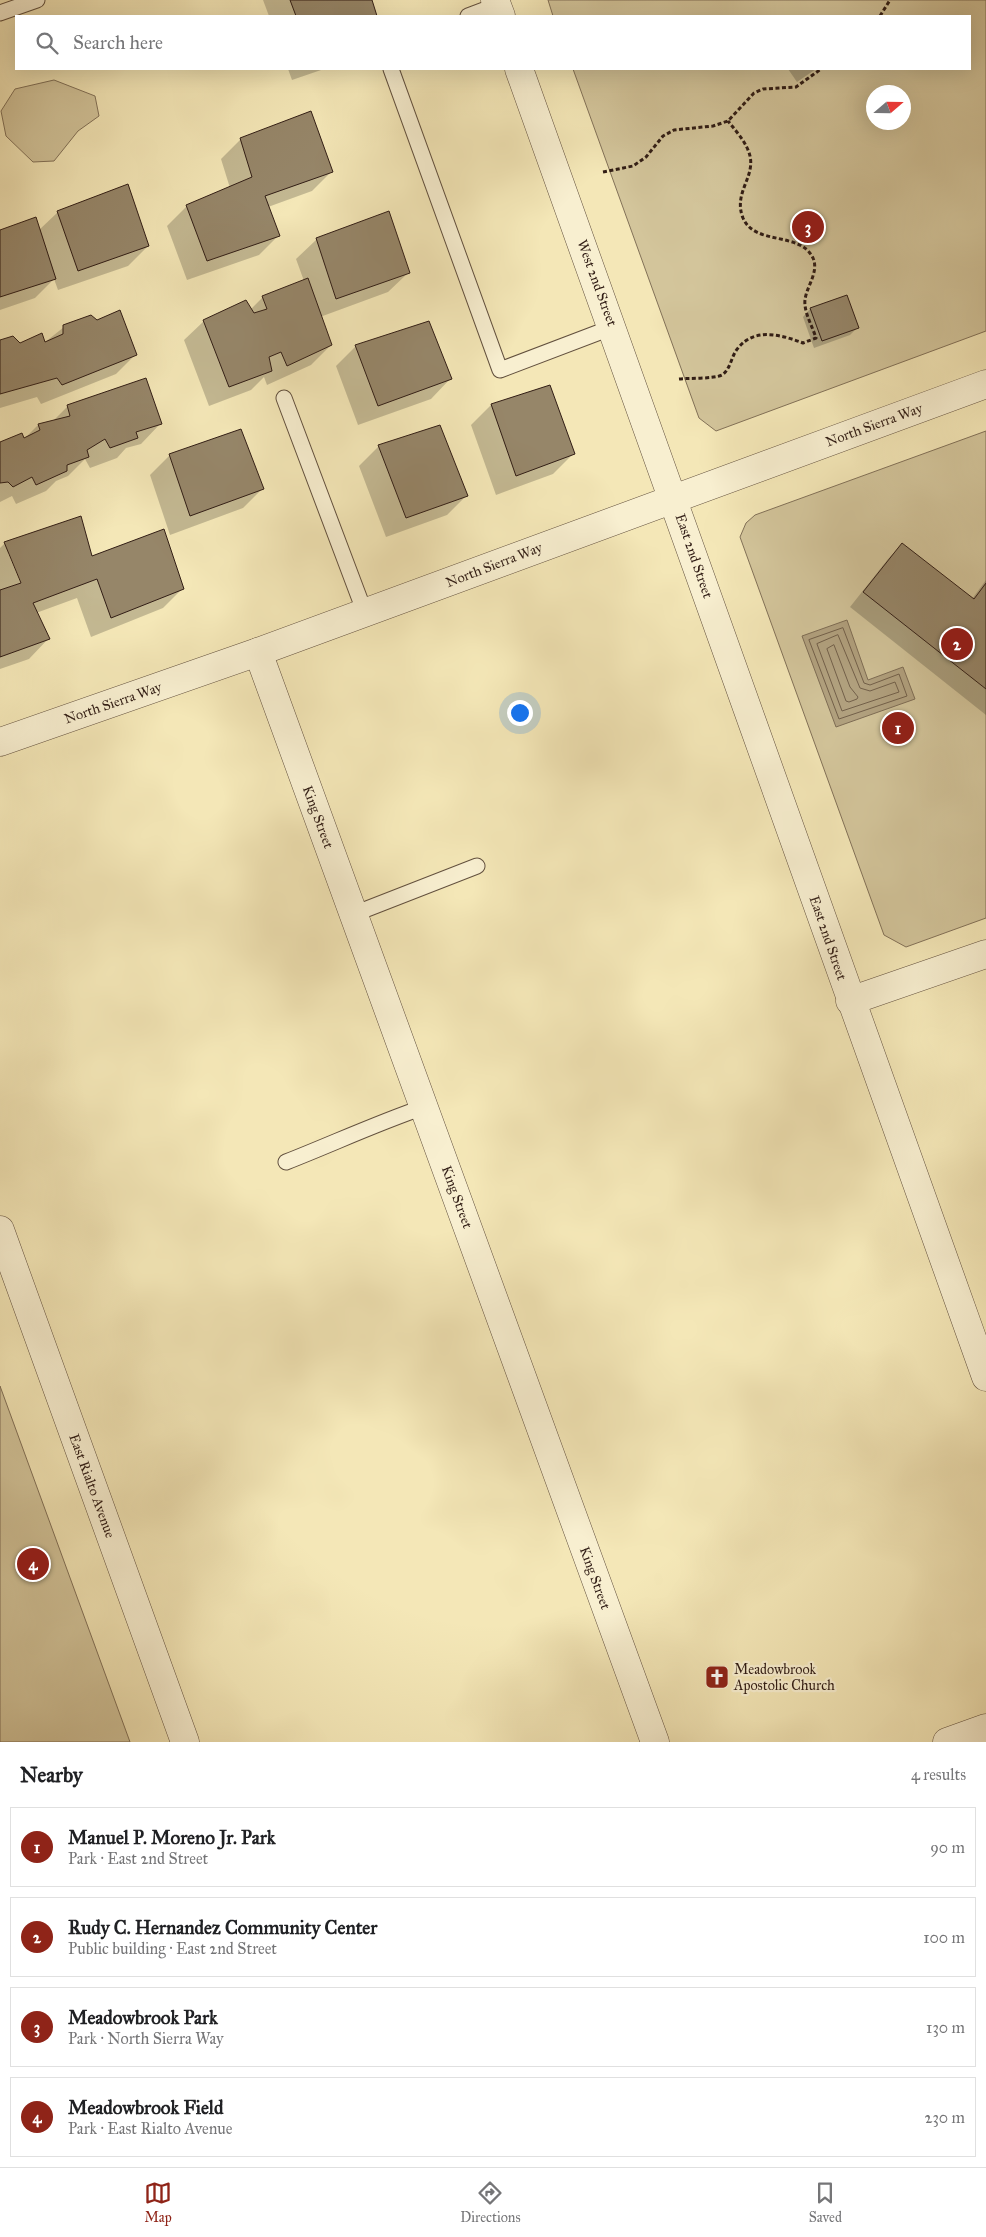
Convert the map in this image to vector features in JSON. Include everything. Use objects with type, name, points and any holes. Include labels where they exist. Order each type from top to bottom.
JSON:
[{"type":"street","name":"West 2nd Street","points":[[520,70],[674,497]]},
{"type":"street","name":"North Sierra Way","points":[[0,742],[258,652],[674,497],[986,384]]},
{"type":"street","name":"East 2nd Street","points":[[674,497],[850,1001],[986,1377]]},
{"type":"street","name":"King Street","points":[[258,652],[655,1742]]},
{"type":"street","points":[[850,1001],[986,954]]},
{"type":"street","name":"East Rialto Avenue","points":[[0,1230],[185,1742]]},
{"type":"street","points":[[947,1742],[986,1728]]},
{"type":"lane","points":[[0,14],[37,0]]},
{"type":"lane","points":[[471,15],[497,7]]},
{"type":"lane","points":[[391,70],[500,370],[613,327]]},
{"type":"lane","points":[[284,398],[365,613]]},
{"type":"lane","points":[[354,914],[476,866]]},
{"type":"lane","points":[[286,1162],[339,1142],[385,1120],[424,1107]]},
{"type":"path","points":[[881,15],[890,0]]},
{"type":"path","points":[[603,172],[632,166],[646,157],[663,136],[674,130],[713,126],[728,120],[754,93],[764,89],[796,87],[820,70]]},
{"type":"path","points":[[679,379],[720,376],[727,370],[738,348],[750,338],[778,334],[803,343],[816,338],[805,304],[815,266],[812,256],[797,243],[754,231],[744,220],[739,204],[750,170],[750,156],[745,144],[728,120]]},
{"type":"shaded area","points":[[548,0],[986,0],[986,331],[716,431],[699,418],[573,70],[971,70],[971,15],[553,15]]},
{"type":"shaded area","points":[[54,80],[95,96],[99,116],[78,131],[54,161],[33,162],[6,136],[1,111],[15,89]]},
{"type":"shaded area","points":[[986,431],[986,918],[906,947],[884,935],[740,537],[746,523],[755,515]]},
{"type":"shaded area","points":[[0,1386],[130,1742],[0,1742]]},
{"type":"water","points":[[847,620],[868,680],[903,667],[915,699],[836,727],[802,636]]},
{"type":"building","points":[[290,0],[372,0],[377,15],[296,15]]},
{"type":"building","points":[[311,111],[333,172],[265,196],[280,236],[207,261],[186,205],[252,177],[240,138]]},
{"type":"building","points":[[128,184],[149,246],[78,271],[57,211]]},
{"type":"building","points":[[389,211],[410,273],[336,299],[316,238]]},
{"type":"building","points":[[36,217],[56,279],[0,297],[0,230]]},
{"type":"building","points":[[308,278],[332,345],[287,366],[281,352],[269,357],[272,371],[229,387],[203,320],[246,300],[254,313],[267,309],[262,296]]},
{"type":"building","points":[[847,295],[859,328],[822,341],[810,308]]},
{"type":"building","points":[[120,310],[137,355],[62,385],[57,378],[0,394],[0,340],[13,336],[20,343],[42,333],[45,342],[63,334],[63,325],[91,315],[97,320]]},
{"type":"building","points":[[429,321],[452,379],[378,406],[355,345]]},
{"type":"building","points":[[146,378],[162,424],[136,432],[138,438],[110,448],[105,439],[87,450],[89,457],[67,465],[67,471],[36,485],[32,477],[13,487],[8,482],[0,483],[0,442],[22,433],[24,438],[40,430],[38,424],[70,416],[67,405]]},
{"type":"building","points":[[550,385],[575,454],[516,476],[491,404]]},
{"type":"building","points":[[440,425],[468,496],[406,518],[378,445]]},
{"type":"building","points":[[241,429],[264,489],[190,516],[169,454]]},
{"type":"building","points":[[81,516],[92,556],[164,529],[184,589],[111,618],[97,579],[33,603],[50,639],[0,657],[0,590],[21,583],[4,542]]},
{"type":"building","points":[[902,543],[974,599],[986,583],[986,689],[863,592]]},
{"type":"place","name":"Meadowbrook Park","points":[[808,227]]},
{"type":"place","name":"Rudy C. Hernandez Community Center","points":[[957,644]]},
{"type":"place","name":"Manuel P. Moreno Jr. Park","points":[[898,728]]},
{"type":"place","name":"Meadowbrook Field","points":[[33,1564]]},
{"type":"place","name":"Meadowbrook Apostolic Church","points":[[717,1677]]}]
